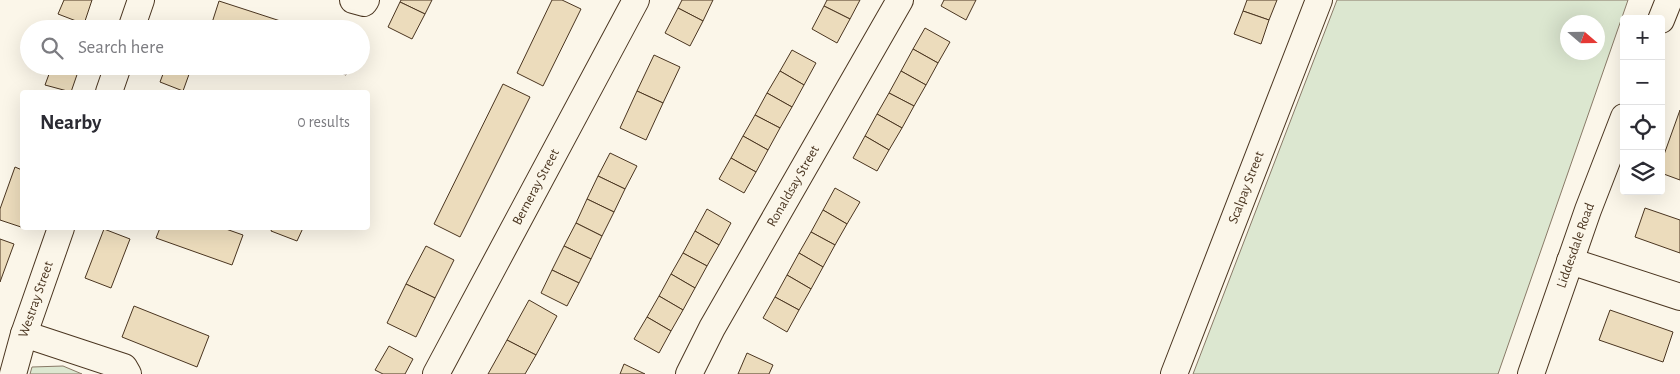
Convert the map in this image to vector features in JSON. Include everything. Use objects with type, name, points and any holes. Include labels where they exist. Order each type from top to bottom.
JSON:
[{"type":"street","points":[[134,20],[141,0]]},
{"type":"street","points":[[353,0],[364,3],[366,0]]},
{"type":"street","name":"Berneray Street","points":[[436,374],[636,0]]},
{"type":"street","name":"Ronaldsay Street","points":[[689,374],[712,328],[900,0]]},
{"type":"street","name":"Scalpay Street","points":[[1174,374],[1319,0]]},
{"type":"street","points":[[1663,15],[1669,0]]},
{"type":"street","points":[[110,90],[115,75]]},
{"type":"street","name":"Liddesdale Road","points":[[1531,374],[1570,261],[1620,129]]},
{"type":"street","name":"Westray Street","points":[[13,374],[24,334],[60,230]]},
{"type":"street","points":[[1570,261],[1680,297]]},
{"type":"street","points":[[24,334],[124,367],[128,374]]},
{"type":"green space","points":[[1337,0],[1628,0],[1623,15],[1620,15],[1620,23],[1498,374],[1193,374]]},
{"type":"green space","points":[[63,366],[82,374],[30,374],[32,367]]},
{"type":"building","points":[[64,0],[92,0],[85,20],[74,20],[58,14]]},
{"type":"building","points":[[401,0],[432,0],[425,14],[400,2]]},
{"type":"building","points":[[552,0],[562,0],[581,9],[543,86],[517,73]]},
{"type":"building","points":[[682,0],[713,0],[703,21],[678,8]]},
{"type":"building","points":[[827,0],[860,0],[850,19],[824,6]]},
{"type":"building","points":[[944,0],[976,0],[966,20],[941,6]]},
{"type":"building","points":[[1247,0],[1277,0],[1269,20],[1243,11]]},
{"type":"building","points":[[219,1],[277,20],[213,20]]},
{"type":"building","points":[[400,2],[425,14],[412,39],[388,27]]},
{"type":"building","points":[[824,6],[850,19],[837,43],[812,29]]},
{"type":"building","points":[[678,8],[703,21],[690,46],[665,33]]},
{"type":"building","points":[[1243,11],[1269,20],[1261,44],[1234,34]]},
{"type":"building","points":[[925,28],[950,42],[938,63],[913,49]]},
{"type":"building","points":[[913,49],[938,63],[926,85],[901,71]]},
{"type":"building","points":[[792,50],[816,63],[804,85],[780,71]]},
{"type":"building","points":[[654,55],[680,67],[663,103],[637,91]]},
{"type":"building","points":[[780,71],[804,85],[792,107],[767,93]]},
{"type":"building","points":[[901,71],[926,85],[914,106],[889,93]]},
{"type":"building","points":[[49,75],[77,75],[72,90],[45,85]]},
{"type":"building","points":[[163,75],[189,75],[183,90],[160,82]]},
{"type":"building","points":[[503,84],[530,97],[460,237],[434,224]]},
{"type":"building","points":[[637,91],[663,103],[646,140],[620,128]]},
{"type":"building","points":[[767,93],[792,107],[780,128],[755,115]]},
{"type":"building","points":[[889,93],[914,106],[902,128],[877,114]]},
{"type":"building","points":[[1680,110],[1680,180],[1665,174],[1665,152]]},
{"type":"building","points":[[877,114],[902,128],[889,150],[865,136]]},
{"type":"building","points":[[755,115],[780,128],[768,150],[743,136]]},
{"type":"building","points":[[743,136],[768,150],[756,172],[731,158]]},
{"type":"building","points":[[865,136],[889,150],[877,171],[853,158]]},
{"type":"building","points":[[610,153],[637,166],[625,189],[598,176]]},
{"type":"building","points":[[731,158],[756,172],[744,193],[719,179]]},
{"type":"building","points":[[15,167],[20,169],[20,227],[0,220],[0,209]]},
{"type":"building","points":[[598,176],[625,189],[614,212],[587,199]]},
{"type":"building","points":[[835,188],[860,202],[847,224],[823,210]]},
{"type":"building","points":[[587,199],[614,212],[602,236],[576,223]]},
{"type":"building","points":[[1645,208],[1680,220],[1680,253],[1635,237]]},
{"type":"building","points":[[707,209],[731,223],[719,245],[695,231]]},
{"type":"building","points":[[823,210],[847,224],[835,245],[811,232]]},
{"type":"building","points":[[576,223],[602,236],[591,259],[564,246]]},
{"type":"building","points":[[104,230],[130,239],[111,288],[85,278]]},
{"type":"building","points":[[159,230],[229,230],[243,235],[232,265],[156,238]]},
{"type":"building","points":[[271,230],[302,230],[297,241]]},
{"type":"building","points":[[695,231],[719,245],[707,266],[683,253]]},
{"type":"building","points":[[811,232],[835,245],[823,267],[799,253]]},
{"type":"building","points":[[0,239],[14,244],[0,282]]},
{"type":"building","points":[[426,246],[454,260],[435,298],[406,284]]},
{"type":"building","points":[[564,246],[591,259],[579,283],[552,270]]},
{"type":"building","points":[[683,253],[707,266],[695,288],[671,274]]},
{"type":"building","points":[[799,253],[823,267],[811,289],[787,275]]},
{"type":"building","points":[[552,270],[579,283],[567,306],[541,293]]},
{"type":"building","points":[[671,274],[695,288],[683,310],[659,296]]},
{"type":"building","points":[[787,275],[811,289],[799,310],[775,297]]},
{"type":"building","points":[[406,284],[435,298],[416,337],[387,323]]},
{"type":"building","points":[[659,296],[683,310],[671,331],[647,317]]},
{"type":"building","points":[[775,297],[799,310],[787,332],[763,318]]},
{"type":"building","points":[[529,300],[557,316],[536,355],[507,340]]},
{"type":"building","points":[[134,306],[209,336],[197,367],[122,337]]},
{"type":"building","points":[[1610,310],[1673,332],[1663,362],[1599,340]]},
{"type":"building","points":[[647,317],[671,331],[659,353],[634,339]]},
{"type":"building","points":[[507,340],[536,355],[525,374],[488,374]]},
{"type":"building","points":[[389,346],[413,359],[405,374],[383,374],[375,370]]},
{"type":"building","points":[[747,353],[773,365],[769,374],[738,374]]},
{"type":"building","points":[[624,364],[645,374],[620,374]]}]
